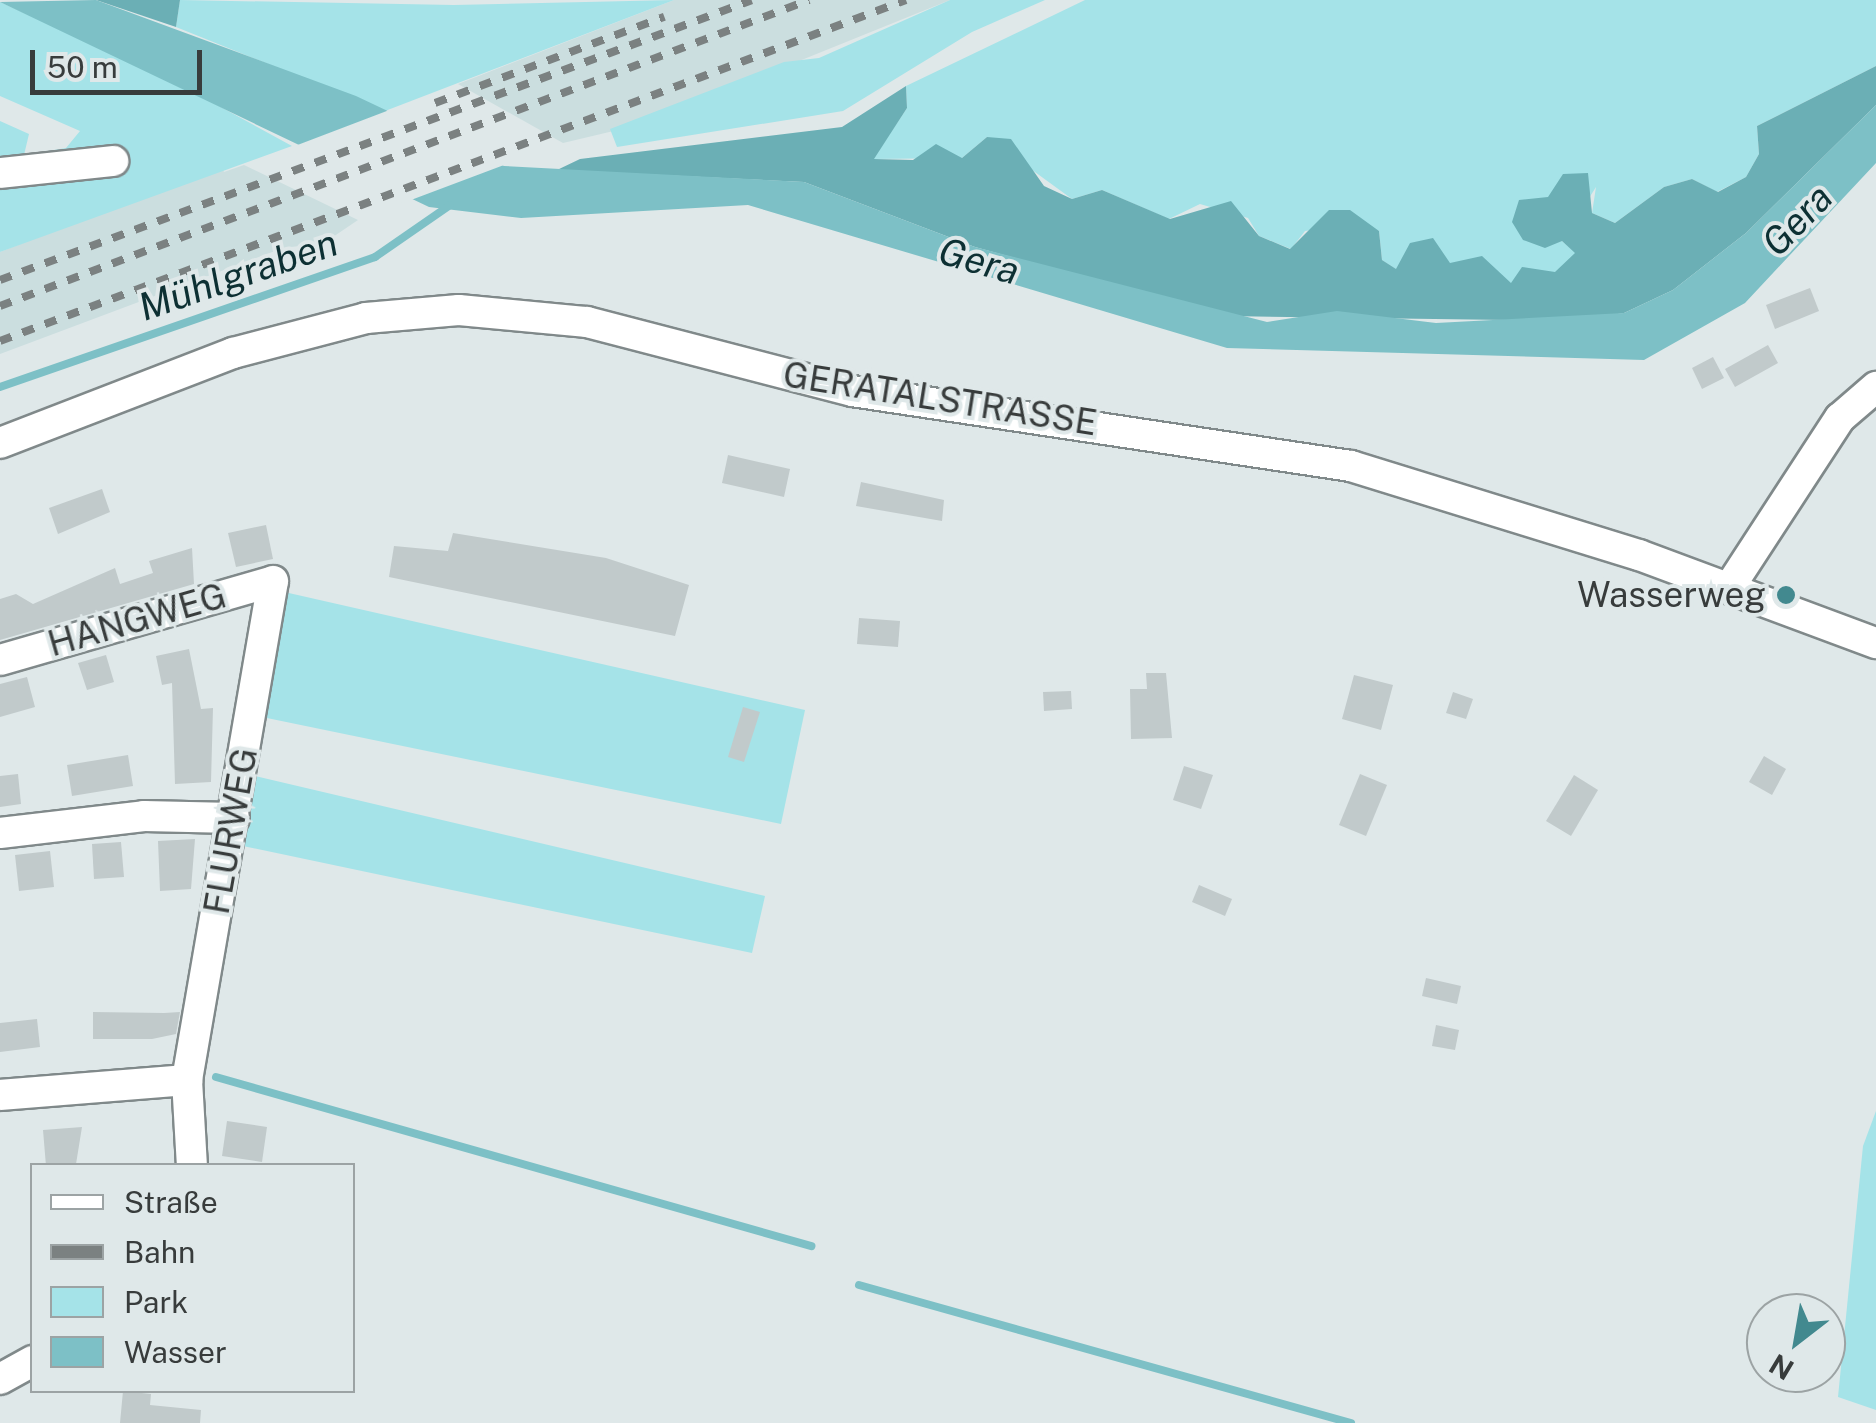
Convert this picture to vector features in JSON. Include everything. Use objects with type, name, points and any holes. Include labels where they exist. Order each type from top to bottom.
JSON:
[{"type":"street","points":[[0,172],[113,161]]},
{"type":"street","name":"GERATALSTRASSE","points":[[0,442],[233,353],[366,318],[460,310],[587,322],[852,391],[1351,466],[1728,588],[1876,643]]},
{"type":"street","points":[[1728,588],[1840,418],[1876,388]]},
{"type":"street","name":"HANGWEG","points":[[0,660],[273,581]]},
{"type":"street","name":"FLURWEG","points":[[192,1163],[187,1080],[273,581]]},
{"type":"street","points":[[0,833],[144,816],[234,818]]},
{"type":"street","points":[[0,1095],[187,1080]]},
{"type":"street","points":[[0,1379],[30,1361]]},
{"type":"shaded area","points":[[96,0],[180,0],[176,27]]},
{"type":"shaded area","points":[[674,0],[950,0],[643,124],[563,143],[458,84]]},
{"type":"shaded area","points":[[1876,66],[1876,105],[1746,233],[1673,290],[1624,313],[1573,321],[1226,316],[975,247],[804,182],[557,170],[580,159],[842,127],[906,86],[907,108],[874,159],[913,160],[936,144],[962,158],[987,137],[1011,139],[1044,186],[1072,199],[1102,190],[1170,219],[1231,201],[1259,236],[1290,249],[1329,210],[1350,210],[1379,231],[1382,260],[1396,269],[1410,243],[1433,238],[1450,263],[1482,256],[1511,283],[1522,267],[1555,272],[1575,253],[1562,241],[1545,248],[1523,240],[1512,222],[1519,200],[1548,197],[1563,174],[1588,173],[1592,213],[1615,223],[1664,187],[1692,179],[1718,192],[1746,177],[1759,154],[1757,126]]},
{"type":"shaded area","points":[[221,165],[224,172],[244,165],[358,220],[324,243],[283,248],[0,354],[0,252]]},
{"type":"green space","points":[[180,0],[454,5],[674,0],[385,111],[176,27]]},
{"type":"green space","points":[[950,0],[1045,0],[972,32],[843,111],[617,147],[610,129],[784,62],[819,58]]},
{"type":"green space","points":[[1085,0],[1876,0],[1876,66],[1757,126],[1759,154],[1746,177],[1717,192],[1692,179],[1664,187],[1615,223],[1592,213],[1596,187],[1562,241],[1576,253],[1555,273],[1511,284],[1451,263],[1397,270],[1382,260],[1379,231],[1362,223],[1305,231],[1291,249],[1259,236],[1248,218],[1200,204],[1169,219],[1102,190],[1072,199],[987,137],[962,158],[873,159],[907,108],[906,86]]},
{"type":"green space","points":[[0,2],[164,76],[292,146],[0,252],[0,121],[29,134],[24,155],[66,148],[80,131],[0,96]]},
{"type":"green space","points":[[280,591],[805,710],[781,824],[262,717]]},
{"type":"green space","points":[[247,774],[765,896],[752,953],[243,846]]},
{"type":"green space","points":[[1876,1111],[1876,1410],[1838,1397],[1838,1393],[1846,1393],[1846,1317],[1863,1146]]},
{"type":"water","name":"Gera","points":[[96,0],[356,96],[504,166],[804,182],[975,247],[1267,322],[1337,311],[1436,323],[1624,313],[1673,290],[1746,233],[1876,105],[1876,163],[1745,303],[1644,360],[1227,348],[748,205],[521,218],[429,207],[0,2]]},
{"type":"pier","points":[[392,109],[512,162],[403,203],[287,149]]},
{"type":"building","points":[[1810,288],[1819,311],[1775,329],[1766,305]]},
{"type":"building","points":[[1768,345],[1778,363],[1735,387],[1725,369]]},
{"type":"building","points":[[1713,357],[1724,378],[1702,389],[1692,368]]},
{"type":"building","points":[[728,455],[790,469],[784,497],[722,483]]},
{"type":"building","points":[[861,482],[944,500],[942,521],[856,506]]},
{"type":"building","points":[[102,489],[110,512],[58,534],[49,508]]},
{"type":"building","points":[[266,525],[273,559],[236,567],[228,533]]},
{"type":"building","points":[[453,533],[606,558],[689,585],[675,636],[389,577],[394,546],[448,551]]},
{"type":"building","points":[[192,548],[194,584],[0,640],[0,599],[16,594],[33,604],[115,568],[120,584],[153,573],[149,561]]},
{"type":"building","points":[[859,618],[900,621],[898,647],[857,644]]},
{"type":"building","points":[[189,649],[201,709],[213,708],[211,782],[175,784],[172,683],[162,685],[156,656]]},
{"type":"building","points":[[106,655],[114,682],[87,690],[78,663]]},
{"type":"building","points":[[1146,673],[1166,673],[1172,738],[1131,739],[1130,689],[1147,689]]},
{"type":"building","points":[[1354,675],[1393,685],[1381,730],[1342,719]]},
{"type":"building","points":[[27,677],[35,707],[0,717],[0,684]]},
{"type":"building","points":[[1071,691],[1072,709],[1044,711],[1043,692]]},
{"type":"building","points":[[1453,692],[1473,699],[1466,719],[1446,713]]},
{"type":"building","points":[[743,707],[760,712],[744,762],[728,757]]},
{"type":"building","points":[[128,755],[133,786],[72,796],[67,765]]},
{"type":"building","points":[[1764,756],[1786,769],[1772,795],[1749,782]]},
{"type":"building","points":[[1184,766],[1213,775],[1201,809],[1173,800]]},
{"type":"building","points":[[18,774],[21,804],[0,807],[0,776]]},
{"type":"building","points":[[1360,774],[1387,785],[1366,836],[1339,825]]},
{"type":"building","points":[[1574,775],[1598,790],[1571,836],[1546,821]]},
{"type":"building","points":[[195,839],[191,889],[160,891],[158,841]]},
{"type":"building","points":[[121,842],[124,877],[94,879],[92,844]]},
{"type":"building","points":[[50,851],[54,887],[19,891],[15,855]]},
{"type":"building","points":[[1199,885],[1232,899],[1225,916],[1192,902]]},
{"type":"building","points":[[1426,978],[1461,986],[1457,1004],[1422,996]]},
{"type":"building","points":[[93,1012],[180,1012],[176,1034],[152,1039],[93,1039]]},
{"type":"building","points":[[37,1019],[40,1047],[0,1052],[0,1023]]},
{"type":"building","points":[[1436,1025],[1459,1030],[1455,1050],[1432,1046]]},
{"type":"building","points":[[227,1121],[267,1127],[262,1162],[222,1156]]},
{"type":"building","points":[[82,1127],[76,1163],[46,1163],[43,1130]]},
{"type":"building","points":[[123,1393],[151,1394],[150,1405],[201,1410],[200,1423],[120,1423]]},
{"type":"waterway","name":"Mühlgraben","points":[[0,387],[375,257],[450,205]]},
{"type":"waterway","points":[[216,1077],[811,1246]]},
{"type":"waterway","points":[[859,1285],[1351,1423]]},
{"type":"railway","points":[[0,280],[752,0]]},
{"type":"railway","points":[[0,306],[809,0]]},
{"type":"railway","points":[[0,341],[906,0]]},
{"type":"railway","points":[[435,103],[664,17]]},
{"type":"place","name":"Wasserweg","points":[[1786,595]]}]
